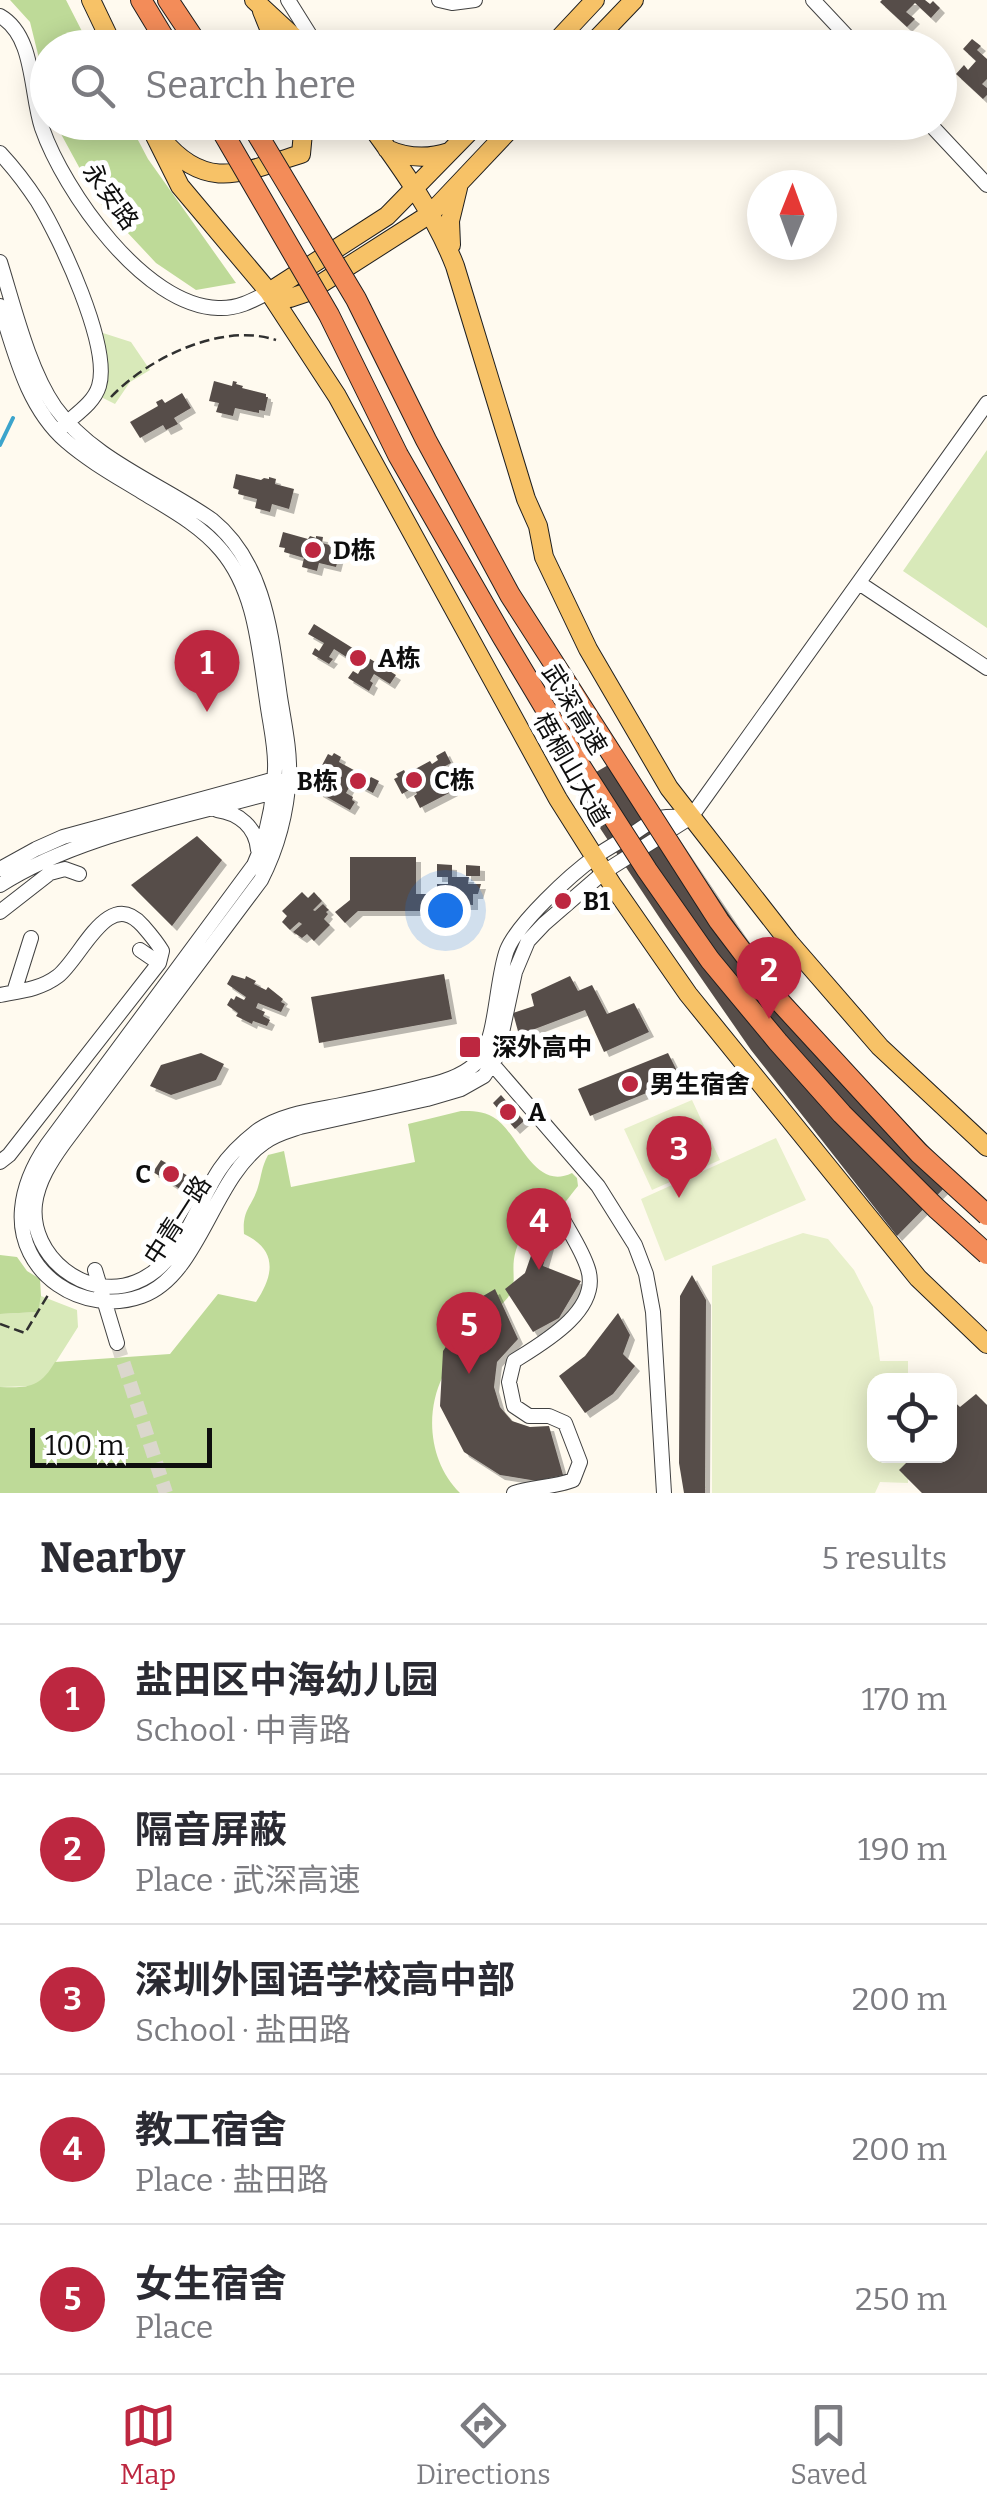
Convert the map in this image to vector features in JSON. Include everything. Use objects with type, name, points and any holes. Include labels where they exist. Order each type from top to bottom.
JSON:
[{"type":"highway","points":[[140,0],[159,30]]},
{"type":"highway","points":[[168,0],[188,30]]},
{"type":"highway","name":"武深高速","points":[[228,140],[329,315],[398,455],[572,753],[647,870],[710,960],[791,1056],[869,1141],[987,1254]]},
{"type":"highway","name":"武深高速","points":[[261,140],[356,299],[510,595],[719,921],[781,1004],[918,1153],[987,1215]]},
{"type":"main road","points":[[91,0],[105,30]]},
{"type":"main road","points":[[567,30],[595,0]]},
{"type":"main road","points":[[605,30],[634,0]]},
{"type":"main road","points":[[257,3],[269,30]]},
{"type":"main road","points":[[257,3],[286,30]]},
{"type":"main road","name":"梧桐山大道","points":[[158,140],[180,186],[268,292],[353,422],[558,799],[671,972],[918,1278],[987,1344]]},
{"type":"main road","points":[[163,140],[182,160],[205,171],[230,174],[256,170],[301,154],[302,140]]},
{"type":"main road","points":[[381,140],[430,214],[455,266]]},
{"type":"main road","name":"永安路","points":[[268,292],[379,222],[463,140]]},
{"type":"main road","name":"永安路","points":[[268,292],[290,298],[308,292],[430,214],[500,140]]},
{"type":"main road","points":[[387,148],[425,157],[454,150]]},
{"type":"main road","points":[[462,180],[450,221],[455,266],[521,484],[538,526],[544,557],[588,649],[669,788],[789,942],[880,1047],[987,1147]]},
{"type":"street","points":[[288,0],[307,30]]},
{"type":"street","points":[[439,0],[475,0]]},
{"type":"street","points":[[813,0],[841,30]]},
{"type":"street","name":"永安路","points":[[0,16],[20,36],[30,79]]},
{"type":"street","name":"永安路","points":[[48,140],[57,162],[92,219],[165,290],[190,303],[214,308],[231,308],[268,292]]},
{"type":"street","points":[[945,140],[987,185]]},
{"type":"street","points":[[0,152],[40,206],[68,262],[98,344],[102,370],[99,388],[62,427]]},
{"type":"street","points":[[0,262],[39,378],[62,427]]},
{"type":"street","points":[[0,306],[27,386],[42,413],[212,520],[230,536],[256,581],[268,618],[287,740],[279,784],[254,865],[117,1062],[40,1184],[35,1206],[37,1230],[45,1250],[78,1281],[102,1294]]},
{"type":"street","points":[[664,1493],[653,1312],[646,1274],[635,1246],[598,1186],[488,1059],[500,1045],[515,972],[528,941],[599,864],[658,818],[691,816],[987,403]]},
{"type":"street","points":[[859,583],[987,668]]},
{"type":"street","points":[[0,885],[73,848],[207,811],[279,784]]},
{"type":"street","points":[[0,869],[63,838],[279,784]]},
{"type":"street","points":[[117,1062],[262,880],[276,844],[279,784]]},
{"type":"street","points":[[207,811],[231,813],[249,826],[257,842],[254,865]]},
{"type":"street","points":[[0,912],[50,873],[64,869],[78,874]]},
{"type":"street","points":[[0,1162],[10,1155],[162,954],[136,918],[118,914],[102,922],[59,976],[40,987],[7,994]]},
{"type":"street","points":[[7,994],[31,938]]},
{"type":"street","points":[[140,950],[158,964]]},
{"type":"street","points":[[94,1047],[117,1062]]},
{"type":"street","name":"中青一路","points":[[102,1294],[140,1297],[168,1280],[223,1190],[264,1142],[300,1127],[461,1089],[484,1076],[488,1059]]},
{"type":"street","points":[[514,1493],[528,1488],[554,1488],[573,1480],[580,1462],[565,1422],[549,1416],[529,1416],[514,1406],[509,1382],[514,1361],[561,1330],[582,1306],[590,1284],[588,1268],[559,1212]]},
{"type":"street","points":[[95,1270],[118,1343]]},
{"type":"path","points":[[108,400],[129,378],[161,358],[194,346],[238,334],[258,334],[276,340]]},
{"type":"path","points":[[0,1324],[25,1334],[48,1295]]},
{"type":"green space","points":[[10,0],[66,0],[81,30],[32,30],[30,22]]},
{"type":"green space","points":[[64,140],[138,140],[236,283],[196,290],[156,263],[97,200]]},
{"type":"green space","points":[[103,333],[131,342],[150,370],[130,382],[115,404],[97,395]]},
{"type":"green space","points":[[987,450],[987,628],[903,571]]},
{"type":"green space","points":[[692,1100],[720,1160],[652,1190],[624,1129]]},
{"type":"green space","points":[[461,1111],[493,1117],[537,1168],[558,1177],[572,1173],[578,1186],[554,1214],[522,1237],[514,1259],[510,1294],[454,1359],[437,1391],[432,1422],[436,1453],[460,1493],[0,1493],[0,1387],[32,1385],[55,1362],[170,1354],[218,1294],[256,1302],[270,1264],[263,1248],[244,1234],[244,1226],[268,1155],[284,1151],[291,1187],[415,1162],[408,1124]]},
{"type":"green space","points":[[776,1138],[806,1200],[665,1261],[641,1199]]},
{"type":"green space","points":[[803,1233],[828,1239],[854,1270],[873,1307],[880,1361],[908,1361],[908,1373],[867,1373],[867,1463],[908,1463],[908,1483],[880,1482],[875,1493],[712,1493],[712,1266]]},
{"type":"green space","points":[[0,1255],[17,1257],[27,1271],[40,1279],[38,1312],[0,1314]]},
{"type":"green space","points":[[41,1296],[77,1310],[78,1327],[47,1376],[33,1386],[0,1387],[0,1314],[37,1312]]},
{"type":"building","points":[[882,0],[925,0],[930,4],[933,1],[940,8],[931,18],[915,3],[906,12],[915,19],[907,27]]},
{"type":"building","points":[[972,39],[987,59],[987,79],[982,84],[987,95],[983,99],[957,75],[964,65],[968,70],[976,61],[963,49]]},
{"type":"building","points":[[214,381],[232,386],[233,381],[237,382],[242,388],[266,394],[265,411],[235,408],[233,416],[216,412],[219,403],[209,401]]},
{"type":"building","points":[[182,393],[191,408],[174,418],[178,424],[166,430],[163,425],[140,438],[130,422],[158,406],[156,402],[162,399],[165,403]]},
{"type":"building","points":[[236,474],[261,480],[269,477],[276,479],[275,484],[294,489],[289,509],[272,504],[270,512],[255,508],[257,499],[238,494],[239,490],[233,488]]},
{"type":"building","name":"D栋","points":[[283,532],[308,539],[323,537],[322,543],[341,548],[336,567],[319,563],[317,571],[302,567],[304,558],[279,547]]},
{"type":"building","name":"A栋","points":[[314,624],[396,675],[390,684],[374,674],[369,691],[348,678],[353,671],[358,674],[362,667],[334,649],[329,664],[312,654],[324,643],[308,634]]},
{"type":"building","name":"C栋","points":[[445,751],[451,763],[434,772],[436,776],[432,778],[436,786],[449,783],[453,791],[420,808],[414,796],[415,790],[422,787],[420,784],[402,794],[394,779],[396,774],[404,770],[406,774],[430,761],[432,764]]},
{"type":"building","name":"B栋","points":[[328,754],[341,757],[339,762],[363,775],[362,778],[379,781],[373,793],[356,784],[350,786],[346,793],[355,802],[350,810],[318,792],[324,780],[337,782],[320,769]]},
{"type":"building","points":[[622,757],[779,988],[956,1176],[897,1236],[751,1050],[572,786]]},
{"type":"building","points":[[197,836],[222,860],[172,926],[131,885]]},
{"type":"building","points":[[350,857],[416,857],[416,894],[434,894],[434,911],[358,911],[345,923],[335,912],[350,900]]},
{"type":"building","points":[[437,864],[452,865],[452,877],[469,877],[468,884],[481,884],[478,894],[473,894],[473,905],[462,905],[462,895],[456,895],[459,905],[447,905],[447,894],[437,891],[437,884],[448,884],[448,877],[437,877]]},
{"type":"building","points":[[466,865],[480,866],[480,876],[466,876]]},
{"type":"building","points":[[302,892],[308,898],[314,892],[322,901],[313,910],[323,904],[329,910],[324,919],[330,925],[314,941],[307,934],[302,938],[293,932],[302,924],[299,922],[290,930],[282,922],[287,916],[282,911]]},
{"type":"building","points":[[444,974],[452,1019],[319,1043],[311,997]]},
{"type":"building","points":[[232,975],[245,979],[246,976],[283,999],[281,1012],[258,1003],[256,1008],[270,1020],[267,1026],[236,1016],[238,1013],[227,1005],[231,998],[246,997],[227,984]]},
{"type":"building","points":[[570,976],[578,991],[592,985],[607,1014],[634,1003],[649,1032],[604,1052],[585,1010],[519,1035],[513,1013],[534,1006],[531,994]]},
{"type":"building","points":[[201,1053],[224,1064],[216,1080],[171,1095],[150,1086],[161,1065]]},
{"type":"building","name":"男生宿舍","points":[[668,1053],[681,1079],[590,1116],[578,1089]]},
{"type":"building","name":"A","points":[[501,1095],[524,1121],[515,1129],[493,1103]]},
{"type":"building","name":"C","points":[[161,1160],[188,1176],[180,1189],[153,1172]]},
{"type":"building","points":[[544,1214],[550,1241],[543,1266],[581,1281],[559,1318],[533,1332],[505,1289],[525,1273],[534,1247],[530,1219]]},
{"type":"building","points":[[692,1275],[706,1300],[705,1493],[684,1493],[679,1463],[680,1296]]},
{"type":"building","points":[[495,1289],[518,1339],[497,1362],[494,1387],[500,1407],[512,1421],[530,1427],[549,1426],[563,1475],[537,1481],[500,1475],[464,1452],[440,1406],[443,1351],[478,1299]]},
{"type":"building","points":[[618,1313],[630,1335],[623,1354],[635,1366],[613,1394],[585,1413],[559,1376],[585,1356]]},
{"type":"building","points":[[976,1394],[987,1405],[987,1493],[922,1493],[899,1470],[906,1463],[957,1463],[957,1404],[960,1407]]},
{"type":"waterway","points":[[0,445],[13,418]]},
{"type":"tunnel","points":[[117,1343],[166,1493]]},
{"type":"place","name":"D栋","points":[[313,550]]},
{"type":"place","name":"A栋","points":[[358,658]]},
{"type":"place","name":"盐田区中海幼儿园","points":[[207,712]]},
{"type":"place","name":"C栋","points":[[414,780]]},
{"type":"place","name":"B栋","points":[[358,781]]},
{"type":"place","name":"B1","points":[[563,901]]},
{"type":"place","name":"隔音屏蔽","points":[[769,1019]]},
{"type":"place","name":"深外高中","points":[[470,1047]]},
{"type":"place","name":"男生宿舍","points":[[630,1084]]},
{"type":"place","name":"A","points":[[508,1112]]},
{"type":"place","name":"C","points":[[171,1174]]},
{"type":"place","name":"深圳外国语学校高中部","points":[[679,1198]]},
{"type":"place","name":"教工宿舍","points":[[539,1270]]},
{"type":"place","name":"女生宿舍","points":[[469,1374]]}]
